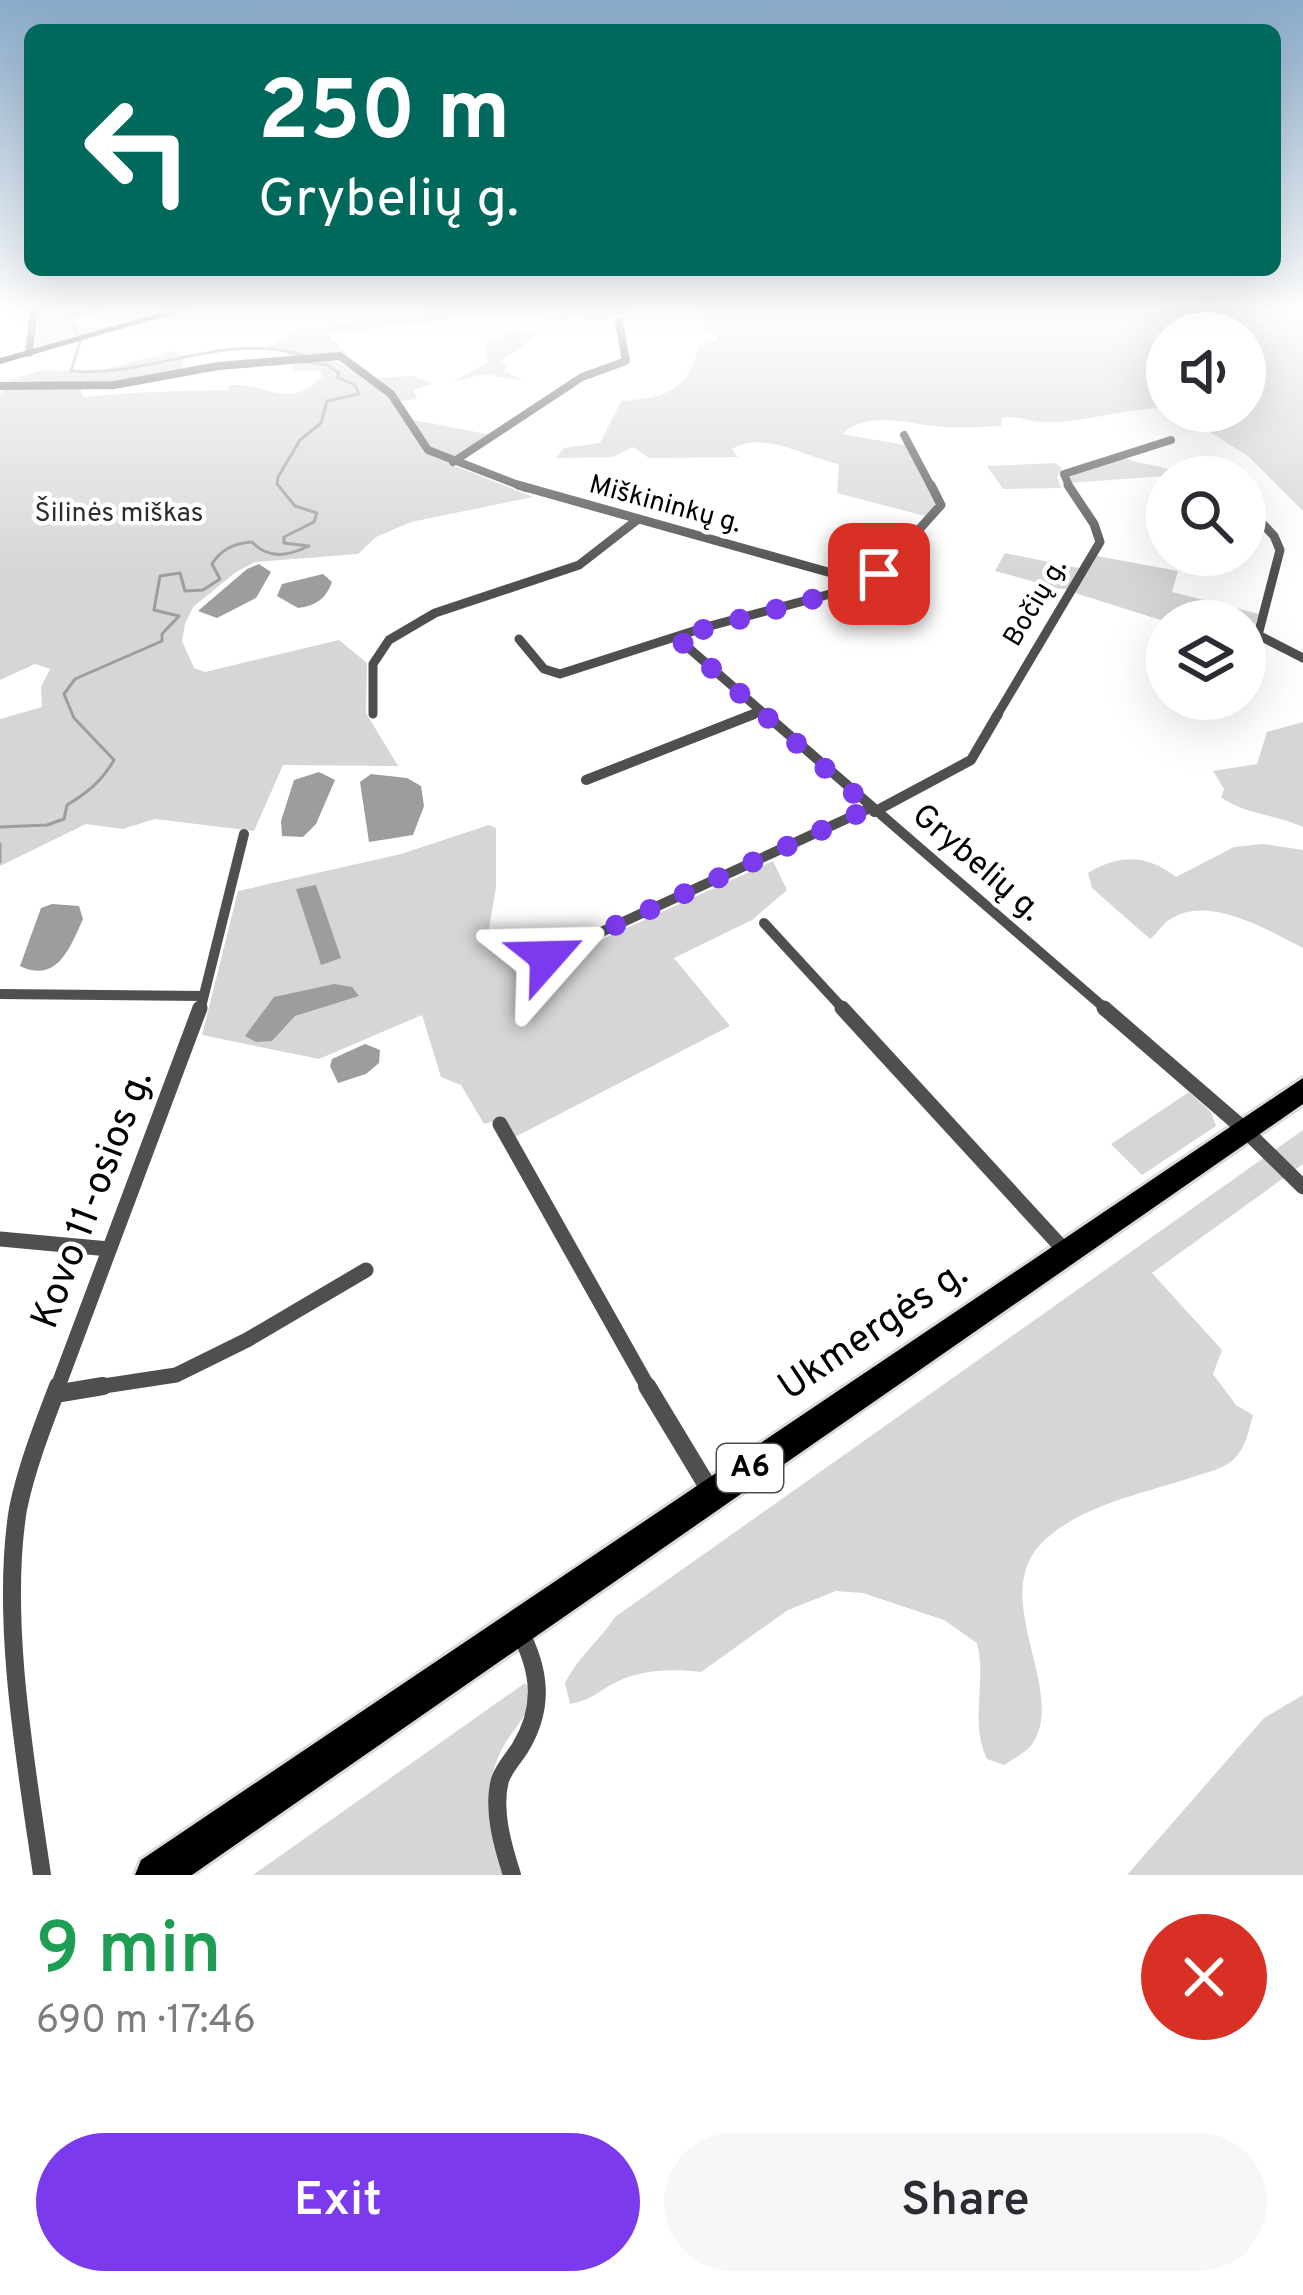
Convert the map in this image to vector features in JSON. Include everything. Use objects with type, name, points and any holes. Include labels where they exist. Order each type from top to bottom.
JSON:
[{"type":"highway","name":"Ukmergės g.","points":[[156,1875],[1303,1089]]},
{"type":"street","points":[[393,396],[428,450],[453,462],[552,396]]},
{"type":"street","points":[[519,639],[544,669],[560,674],[867,583],[940,505],[904,435]]},
{"type":"street","name":"Bočių g.","points":[[547,957],[872,810],[971,760],[1100,542],[1099,528],[1067,487],[1064,474],[1171,440]]},
{"type":"street","name":"Miškininkų g.","points":[[453,462],[514,485],[867,583]]},
{"type":"street","points":[[374,714],[372,666],[383,645],[430,615],[569,569],[595,556],[637,520]]},
{"type":"street","points":[[1266,527],[1280,550],[1258,635],[1303,658]]},
{"type":"street","name":"Grybelių g.","points":[[676,637],[1244,1129],[1303,1187]]},
{"type":"street","points":[[586,780],[759,712]]},
{"type":"street","name":"Kovo 11-osios g.","points":[[42,1875],[20,1719],[14,1598],[18,1509],[56,1394],[195,1029],[244,834]]},
{"type":"street","points":[[764,923],[1066,1252]]},
{"type":"street","points":[[0,994],[202,996]]},
{"type":"street","points":[[500,1124],[618,1338],[712,1494]]},
{"type":"street","points":[[0,1239],[110,1249]]},
{"type":"street","points":[[56,1394],[176,1375],[248,1340],[366,1270]]},
{"type":"street","points":[[512,1875],[503,1847],[500,1778],[524,1742],[542,1700],[539,1666],[517,1627]]},
{"type":"green space","name":"Šilinės miškas","points":[[0,396],[416,396],[393,402],[403,418],[492,435],[450,464],[533,497],[411,522],[376,537],[358,554],[255,562],[193,607],[185,624],[182,641],[194,668],[205,672],[339,640],[367,663],[366,713],[398,766],[283,765],[254,831],[155,819],[123,829],[86,824],[0,866],[0,719],[42,707],[41,687],[50,669],[35,664],[0,680]]},
{"type":"green space","points":[[652,396],[1146,396],[1146,410],[1053,422],[1007,417],[1002,418],[1001,426],[987,427],[878,420],[842,434],[905,445],[934,494],[935,507],[925,516],[837,493],[839,464],[771,444],[758,442],[732,449],[738,457],[649,458],[633,447],[613,457],[556,458],[564,448],[600,443],[621,401]]},
{"type":"green space","points":[[1266,396],[1303,396],[1303,511],[1266,474],[1266,456],[1248,456],[1210,432],[1266,432]]},
{"type":"green space","points":[[1122,456],[1146,464],[1146,477],[1069,483],[1070,472]]},
{"type":"green space","points":[[1056,463],[1062,468],[1057,477],[1061,488],[1003,489],[987,466]]},
{"type":"green space","points":[[1005,553],[1079,568],[1067,589],[1060,589],[995,571]]},
{"type":"green space","points":[[1097,556],[1146,565],[1146,576],[1177,576],[1172,592],[1204,600],[1146,600],[1146,615],[1075,593]]},
{"type":"green space","points":[[1303,722],[1303,827],[1221,797],[1224,789],[1213,771],[1257,764],[1267,732]]},
{"type":"green space","points":[[489,825],[496,828],[496,887],[487,940],[520,977],[773,861],[787,890],[752,920],[674,958],[730,1026],[515,1137],[503,1119],[484,1124],[461,1085],[441,1077],[422,1015],[319,1059],[202,1035],[238,891],[401,854]]},
{"type":"green space","points":[[1263,844],[1303,850],[1303,948],[1237,917],[1201,910],[1169,920],[1150,939],[1092,888],[1088,873],[1111,862],[1133,859],[1176,877],[1234,847]]},
{"type":"green space","points":[[1189,1092],[1211,1112],[1216,1126],[1142,1175],[1111,1144]]},
{"type":"green space","points":[[1303,1130],[1303,1164],[1152,1273],[1222,1350],[1213,1374],[1236,1405],[1253,1415],[1242,1448],[1226,1465],[1088,1512],[1038,1547],[1026,1569],[1022,1594],[1041,1722],[1024,1752],[1004,1765],[987,1759],[979,1731],[977,1643],[944,1620],[863,1593],[836,1591],[788,1610],[701,1672],[642,1673],[570,1704],[565,1683],[615,1617]]},
{"type":"green space","points":[[525,1683],[534,1696],[500,1753],[490,1798],[503,1875],[253,1875]]},
{"type":"green space","points":[[1303,1695],[1303,1875],[1127,1875],[1264,1718]]},
{"type":"shaded area","points":[[259,564],[271,572],[256,598],[217,618],[198,611],[247,569]]},
{"type":"shaded area","points":[[323,574],[332,582],[315,603],[298,608],[277,596],[282,584]]},
{"type":"shaded area","points":[[319,772],[335,780],[316,824],[303,837],[282,836],[281,821],[294,780]]},
{"type":"shaded area","points":[[371,774],[407,778],[421,786],[424,806],[413,835],[369,842],[360,782]]},
{"type":"shaded area","points":[[316,885],[341,958],[321,965],[296,889]]},
{"type":"shaded area","points":[[79,906],[83,919],[73,941],[53,967],[33,970],[20,966],[41,908]]},
{"type":"shaded area","points":[[334,984],[352,987],[359,996],[295,1016],[272,1041],[256,1042],[245,1036],[274,997]]},
{"type":"shaded area","points":[[365,1044],[380,1050],[379,1063],[366,1074],[338,1083],[330,1066],[332,1059]]},
{"type":"waterway","points":[[0,827],[47,825],[64,819],[67,805],[94,786],[114,760],[74,718],[64,694],[75,679],[162,641],[162,634],[179,616],[154,610],[160,576],[180,573],[185,591],[203,590],[220,579],[212,564],[234,545],[252,542],[265,552],[279,554],[309,546],[284,543],[284,537],[314,522],[317,513],[295,506],[277,484],[278,477],[300,440],[321,423],[327,401],[348,396]]},
{"type":"waterway","points":[[0,844],[0,862]]},
{"type":"route","points":[[547,957],[870,808],[676,637],[860,586],[879,574]]}]
